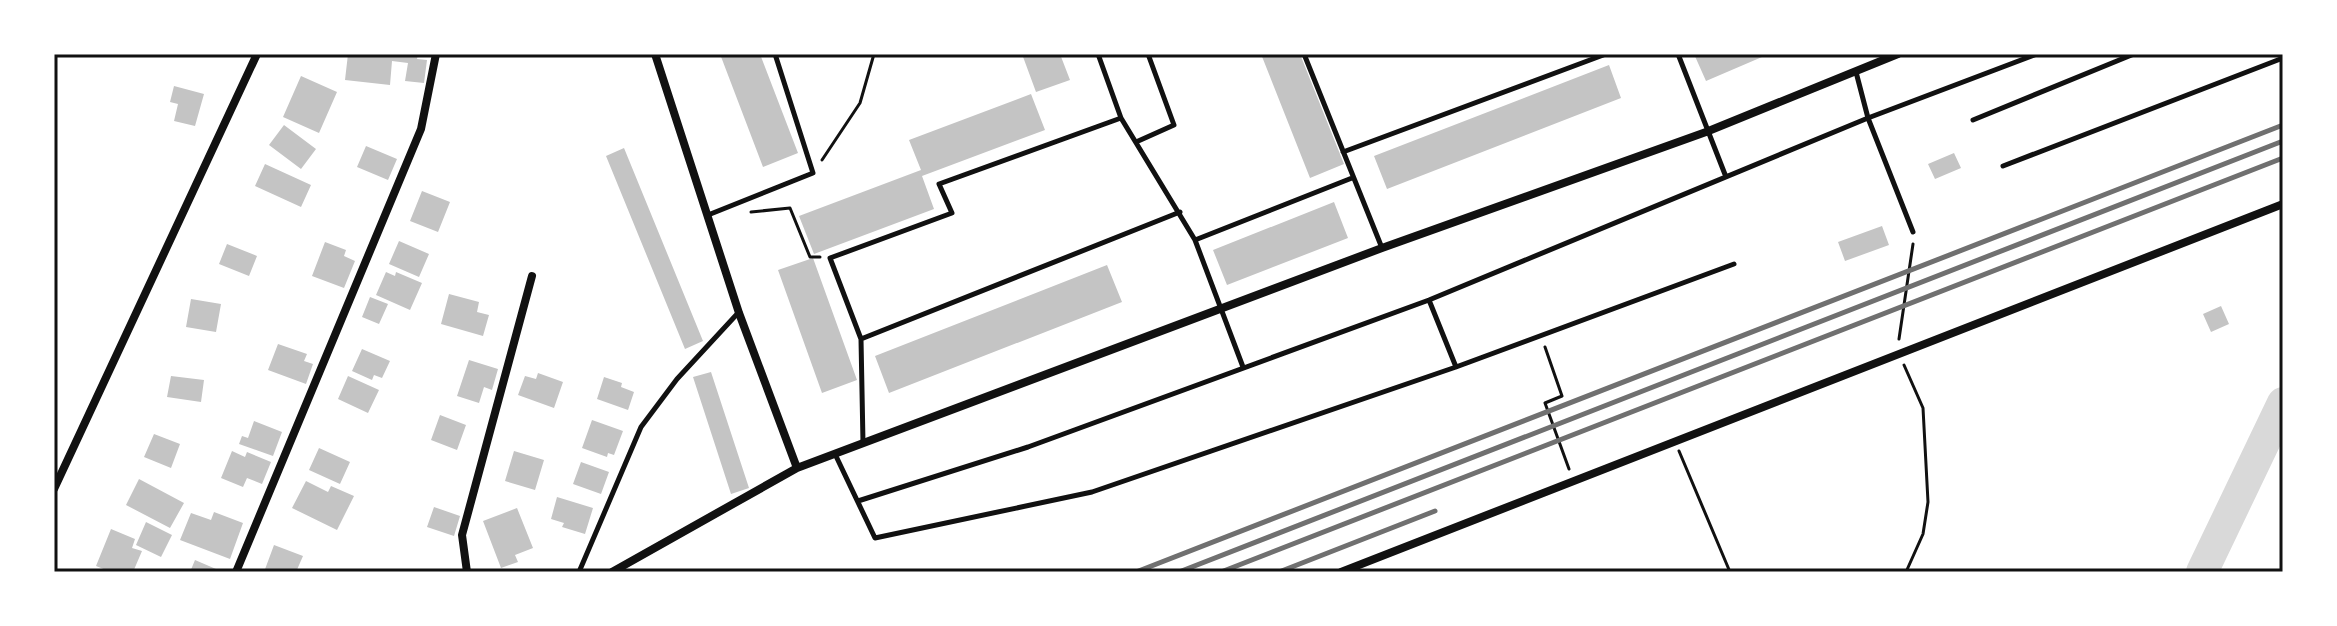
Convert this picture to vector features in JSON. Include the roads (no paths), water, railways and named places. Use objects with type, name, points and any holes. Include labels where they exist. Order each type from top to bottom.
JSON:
[{"type":"street","points":[[54,489],[257,54]]},
{"type":"street","points":[[236,572],[421,129],[436,54]]},
{"type":"street","points":[[655,54],[739,313],[797,468]]},
{"type":"street","points":[[612,572],[797,468],[1222,307],[1706,132],[1894,55]]},
{"type":"street","points":[[1341,572],[1806,391],[1896,352],[2283,204]]},
{"type":"street","points":[[467,572],[462,535],[532,276]]},
{"type":"lane","points":[[708,215],[813,173],[775,54]]},
{"type":"lane","points":[[1098,54],[1121,118],[1195,240],[1243,367]]},
{"type":"lane","points":[[1136,142],[1174,125],[1148,54]]},
{"type":"lane","points":[[1304,54],[1382,248]]},
{"type":"lane","points":[[1343,152],[1606,54]]},
{"type":"lane","points":[[1678,54],[1726,177]]},
{"type":"lane","points":[[858,501],[1028,447],[1429,300],[1868,118],[2037,54]]},
{"type":"lane","points":[[1973,120],[2134,54]]},
{"type":"lane","points":[[2003,166],[2283,58]]},
{"type":"lane","points":[[1856,71],[1868,118],[1913,232]]},
{"type":"lane","points":[[863,443],[861,339],[830,258],[952,213],[939,184],[1121,118]]},
{"type":"lane","points":[[1195,240],[1352,178]]},
{"type":"lane","points":[[861,339],[1180,212]]},
{"type":"lane","points":[[835,454],[875,538],[1092,492],[1456,367],[1734,264]]},
{"type":"lane","points":[[1429,300],[1456,367]]},
{"type":"lane","points":[[579,572],[641,427],[677,379],[739,313]]},
{"type":"waterway","points":[[2202,572],[2283,403]]},
{"type":"railway","points":[[1136,572],[2283,125]]},
{"type":"railway","points":[[1179,572],[2283,141]]},
{"type":"railway","points":[[1221,572],[2283,158]]},
{"type":"railway","points":[[1279,572],[1435,511]]}]
